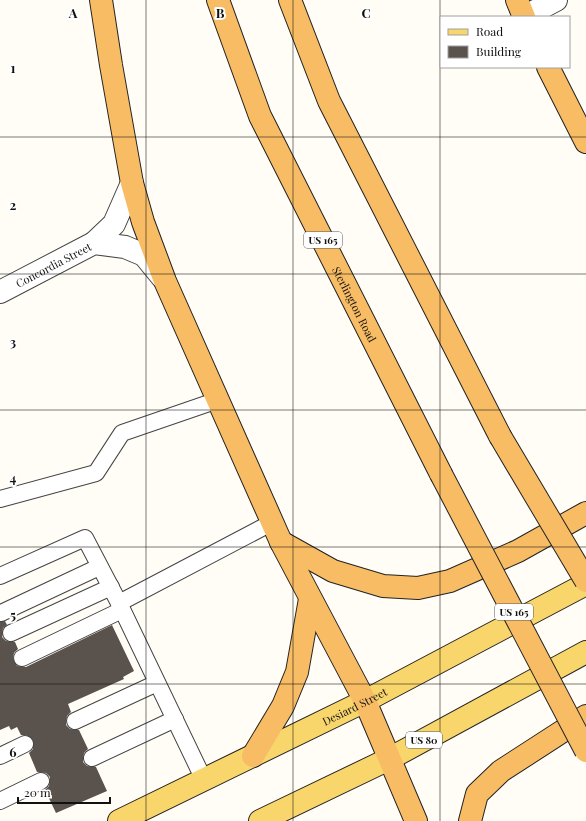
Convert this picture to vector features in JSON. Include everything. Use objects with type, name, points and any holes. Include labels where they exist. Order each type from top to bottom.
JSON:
[{"type":"highway","points":[[101,0],[110,64],[132,183],[143,222],[165,281],[281,542],[365,701],[416,821]]},
{"type":"highway","name":"Sterlington Road","points":[[218,0],[260,116],[441,474],[586,751]]},
{"type":"highway","points":[[290,0],[329,101],[500,436],[586,583]]},
{"type":"highway","points":[[516,0],[524,16]]},
{"type":"highway","points":[[549,68],[586,142]]},
{"type":"highway","points":[[281,542],[333,572],[383,586],[418,588],[450,581],[518,552],[586,513]]},
{"type":"highway","points":[[252,756],[283,706],[297,672],[310,599]]},
{"type":"highway","points":[[470,821],[477,794],[501,771],[586,716]]},
{"type":"main road","name":"Desiard Street","points":[[119,821],[365,701],[586,583]]},
{"type":"main road","name":"US 80","points":[[260,821],[389,759],[586,652]]},
{"type":"street","points":[[526,16],[556,0]]},
{"type":"street","points":[[94,243],[114,224],[132,183]]},
{"type":"street","name":"Concordia Street","points":[[0,292],[94,243],[125,247],[144,255],[165,281]]},
{"type":"lane","points":[[0,499],[96,473],[122,433],[218,400]]},
{"type":"lane","points":[[22,658],[273,522]]},
{"type":"lane","points":[[0,576],[85,538],[120,606],[204,780]]},
{"type":"lane","points":[[2,613],[99,567]]},
{"type":"lane","points":[[11,633],[110,587]]},
{"type":"lane","points":[[75,721],[157,683]]},
{"type":"lane","points":[[92,758],[175,719]]},
{"type":"lane","points":[[0,756],[24,744]]},
{"type":"lane","points":[[0,801],[42,781]]},
{"type":"building","points":[[5,621],[7,625],[3,628],[2,637],[6,641],[15,642],[18,649],[14,653],[13,658],[17,666],[26,667],[112,625],[134,671],[123,677],[124,679],[68,704],[71,712],[67,716],[66,725],[70,729],[79,730],[88,749],[84,753],[83,762],[87,766],[96,767],[107,791],[56,813],[45,790],[49,786],[50,777],[46,773],[37,772],[29,753],[33,749],[33,740],[26,735],[21,735],[17,727],[11,730],[9,726],[0,730],[0,622]]}]
